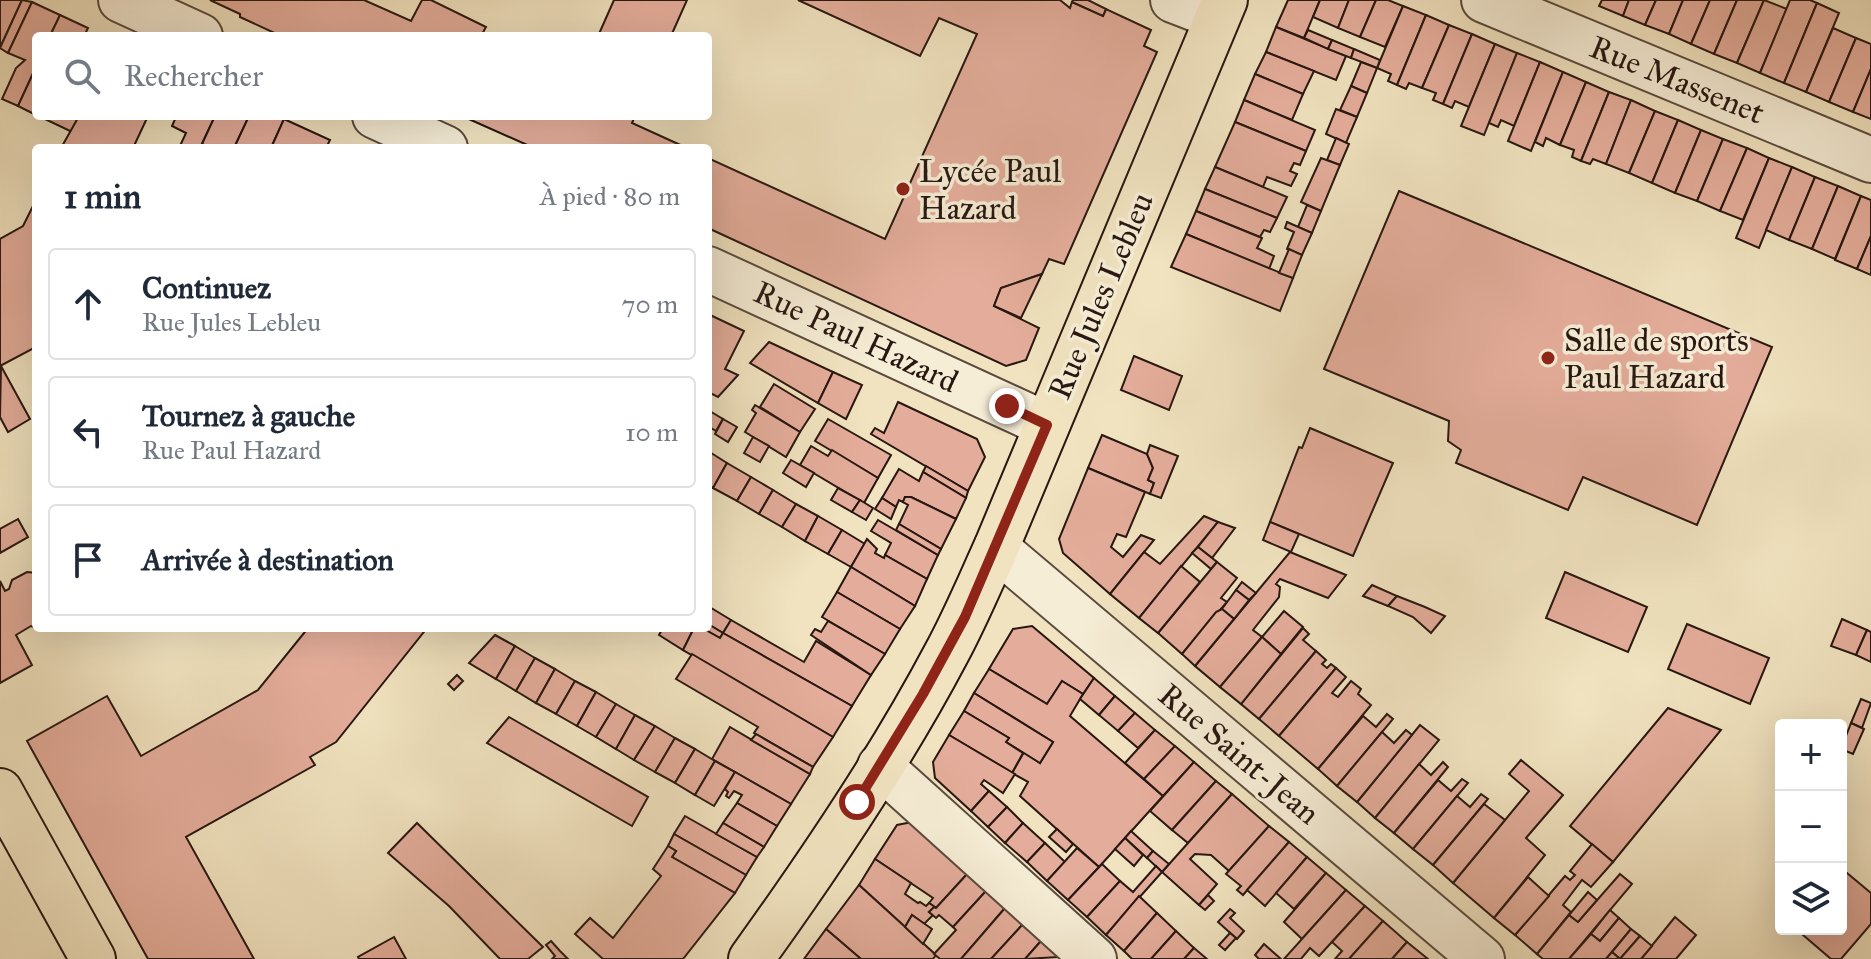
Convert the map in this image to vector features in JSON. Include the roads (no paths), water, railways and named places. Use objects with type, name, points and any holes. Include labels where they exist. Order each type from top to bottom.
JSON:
[{"type":"main road","name":"Rue Jules Lebleu","points":[[751,959],[833,840],[946,655],[996,548],[1221,9]]},
{"type":"main road","points":[[0,791],[93,959]]},
{"type":"street","points":[[121,0],[191,32]]},
{"type":"street","points":[[1173,0],[1221,9]]},
{"type":"street","name":"Rue Massenet","points":[[1484,0],[1871,160]]},
{"type":"street","points":[[384,120],[436,144]]},
{"type":"street","name":"Rue Paul Hazard","points":[[712,271],[1047,425]]},
{"type":"street","name":"Rue Saint-Jean","points":[[996,548],[1482,959]]},
{"type":"street","points":[[880,766],[1094,959]]},
{"type":"place","name":"Lycée Paul Hazard","points":[[903,189]]},
{"type":"place","name":"Salle de sports Paul Hazard","points":[[1548,358]]}]
